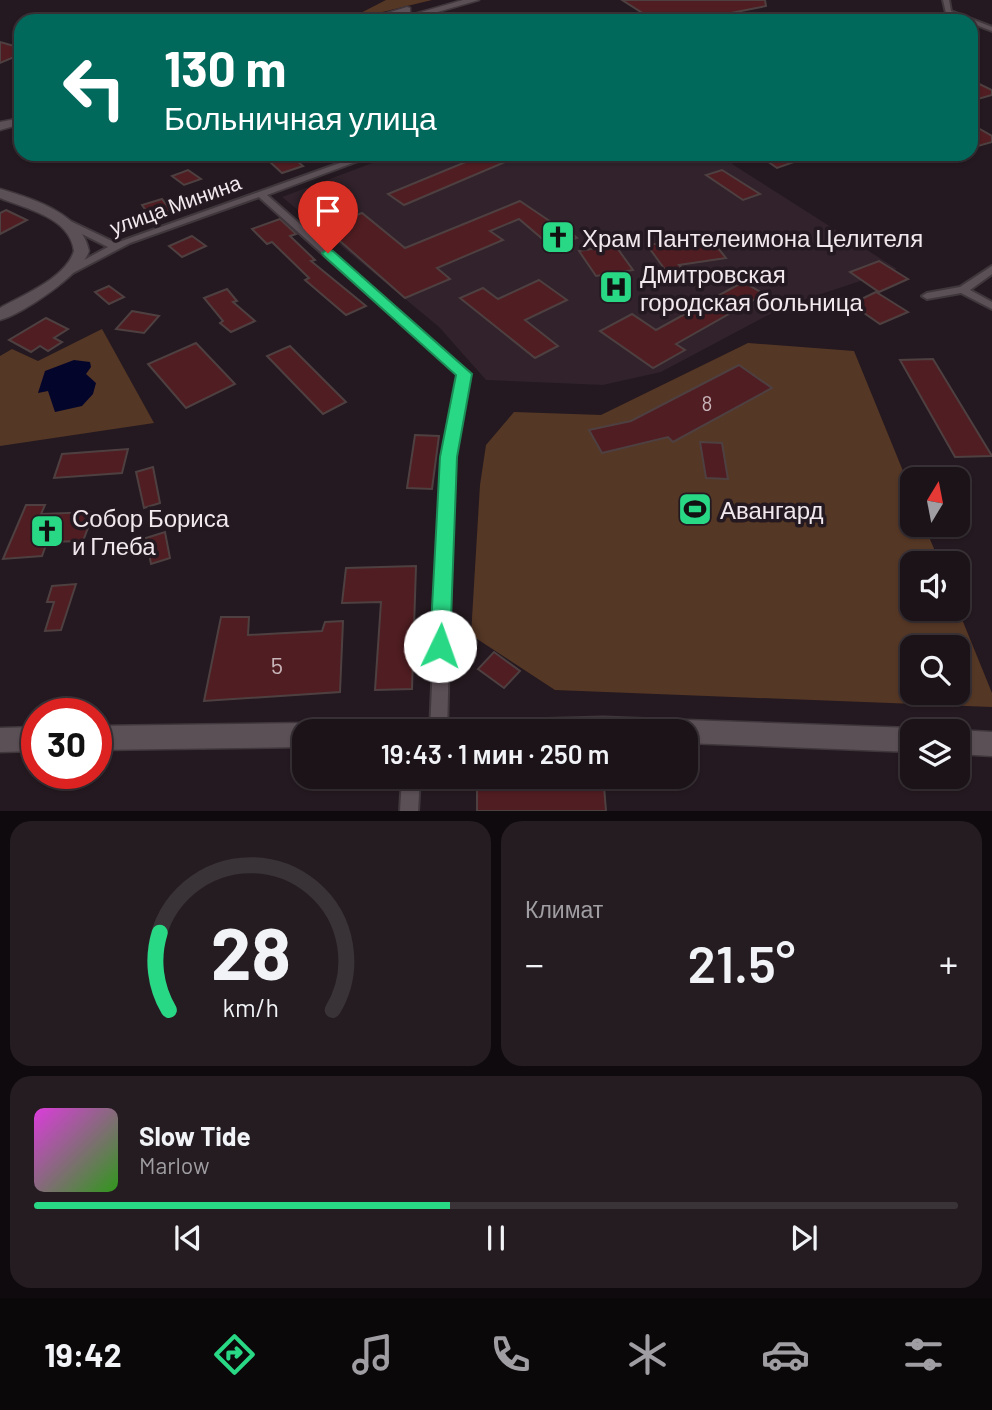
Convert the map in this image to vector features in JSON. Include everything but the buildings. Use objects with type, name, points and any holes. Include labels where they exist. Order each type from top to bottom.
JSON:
[{"type":"main road","points":[[392,14],[444,0],[454,5]]},
{"type":"main road","points":[[421,14],[474,0]]},
{"type":"main road","points":[[0,193],[61,221],[72,229],[81,247],[81,254],[66,273]]},
{"type":"main road","name":"улица Минина","points":[[0,315],[66,273]]},
{"type":"main road","points":[[698,732],[900,740]]},
{"type":"main road","points":[[112,738],[292,734]]},
{"type":"main road","points":[[0,740],[21,739]]},
{"type":"main road","points":[[970,743],[992,744]]},
{"type":"street","points":[[946,0],[948,12],[953,14]]},
{"type":"street","name":"улица Минина","points":[[66,273],[116,246],[354,161]]},
{"type":"street","points":[[262,195],[464,374],[448,457],[438,719]]},
{"type":"street","points":[[61,221],[116,246]]},
{"type":"street","points":[[927,296],[963,290],[992,269]]},
{"type":"street","points":[[963,290],[992,306]]},
{"type":"street","points":[[409,811],[410,789]]},
{"type":"shaded area","points":[[386,0],[432,0],[374,14],[359,14]]},
{"type":"shaded area","name":"Дмитровская городская больница","points":[[377,161],[739,161],[732,164],[897,269],[785,306],[661,372],[603,385],[486,380],[439,327],[282,197]]},
{"type":"shaded area","points":[[102,329],[154,423],[0,446],[0,356],[12,349],[38,361]]},
{"type":"shaded area","name":"Авангард","points":[[748,343],[854,351],[901,467],[900,537],[929,537],[935,551],[900,551],[900,621],[963,621],[968,635],[900,635],[900,703],[555,690],[471,635],[480,485],[486,445],[514,412],[601,415]]},
{"type":"shaded area","name":"Авангард","points":[[970,639],[992,693],[992,707],[941,705],[970,705]]},
{"type":"water","points":[[74,360],[90,362],[91,367],[86,374],[96,383],[93,394],[82,406],[55,412],[48,391],[38,393],[45,371]]},
{"type":"place","name":"Храм Пантелеимона Целителя","points":[[558,237]]},
{"type":"place","name":"Дмитровская городская больница","points":[[616,287]]},
{"type":"place","name":"Авангард","points":[[695,509]]},
{"type":"place","name":"Собор Бориса и Глеба","points":[[47,531]]},
{"type":"route","points":[[328,253],[464,374],[448,457],[440,646]]}]
